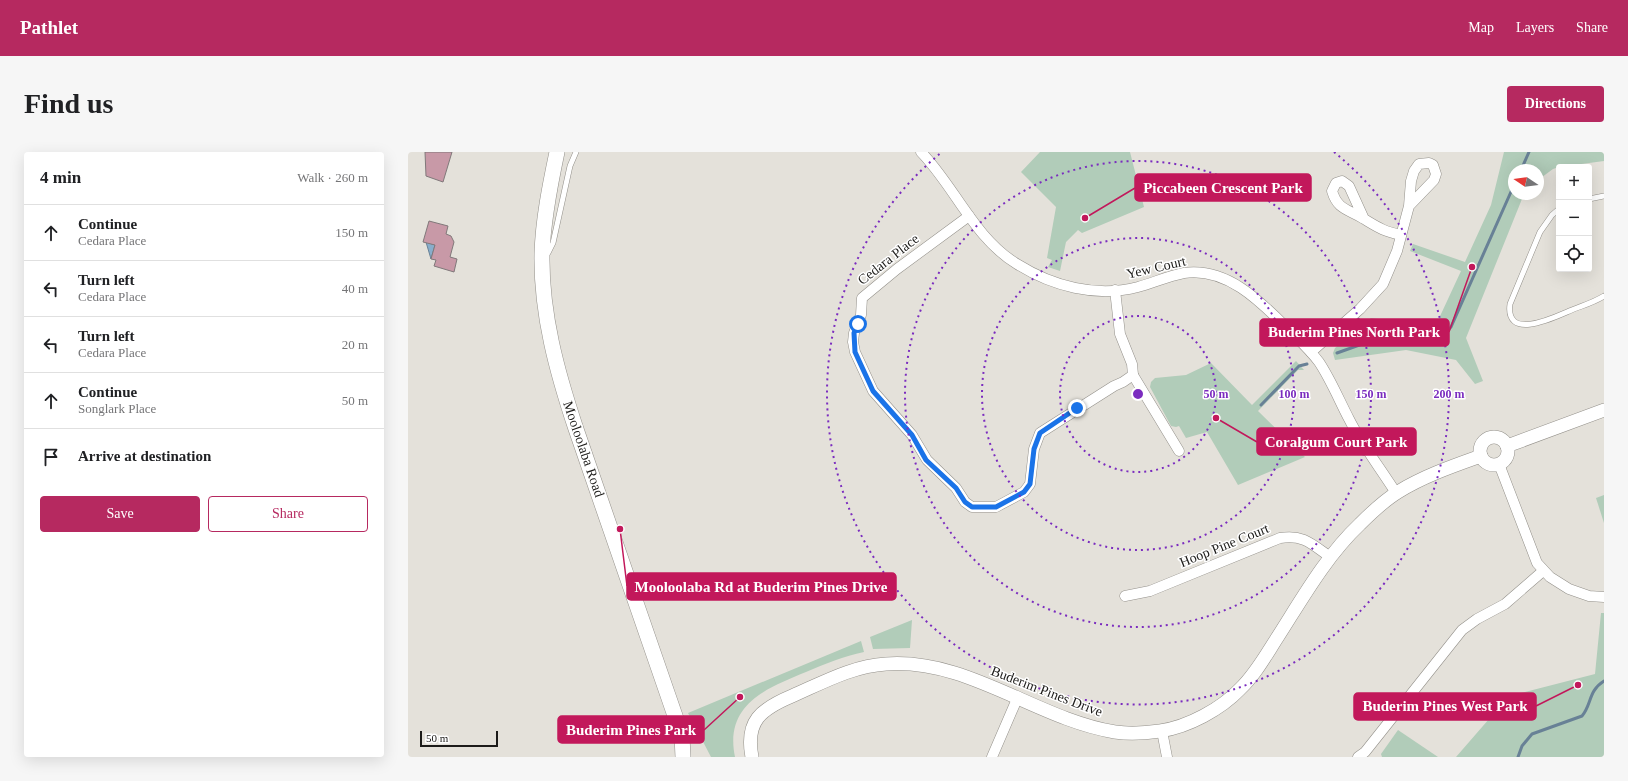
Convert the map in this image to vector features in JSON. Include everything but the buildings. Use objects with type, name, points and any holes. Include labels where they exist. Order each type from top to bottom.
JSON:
[{"type":"main road","name":"Mooloolaba Road","points":[[557,152],[554,208],[542,263],[550,335],[561,382],[682,736],[683,757]]},
{"type":"main road","name":"Mooloolaba Road","points":[[682,736],[690,746],[694,757]]},
{"type":"street","name":"Yew Court","points":[[921,152],[969,216],[1005,256],[1036,275],[1055,283],[1082,289],[1115,290],[1136,287],[1184,273],[1204,273],[1219,277],[1250,294],[1311,352],[1333,386],[1350,420],[1396,493]]},
{"type":"street","points":[[1311,352],[1376,293],[1393,262],[1409,206]]},
{"type":"street","name":"Cedara Place","points":[[969,216],[897,268],[862,298],[861,315],[854,333],[855,352],[873,391],[912,435],[926,460],[956,488],[965,502],[972,507],[996,507],[1024,492],[1030,484],[1033,470],[1034,449],[1040,433],[1133,375]]},
{"type":"street","points":[[1364,218],[1379,229],[1401,235]]},
{"type":"street","points":[[1115,290],[1120,334],[1132,364],[1133,375],[1179,451]]},
{"type":"street","points":[[1507,446],[1604,410]]},
{"type":"street","points":[[1490,438],[1502,439],[1507,446],[1507,455],[1499,464],[1490,464],[1481,456],[1480,451],[1483,443],[1490,438]]},
{"type":"street","name":"Buderim Pines Drive","points":[[752,757],[750,742],[752,732],[759,716],[770,705],[842,674],[863,667],[885,664],[913,663],[941,668],[1081,724],[1116,732],[1162,731],[1184,724],[1215,708],[1240,690],[1261,664],[1330,557],[1359,524],[1396,493],[1435,473],[1481,456]]},
{"type":"street","points":[[1499,464],[1532,554],[1543,571],[1558,583],[1569,589],[1589,596],[1604,597]]},
{"type":"street","name":"Hoop Pine Court","points":[[1126,596],[1150,591],[1280,538],[1292,536],[1302,538],[1330,557]]},
{"type":"street","points":[[1363,755],[1462,630],[1477,619],[1505,604],[1543,571]]},
{"type":"street","points":[[992,757],[1017,699]]},
{"type":"street","points":[[1162,731],[1166,757]]},
{"type":"lane","points":[[554,208],[576,152]]},
{"type":"lane","points":[[1592,198],[1604,196]]},
{"type":"lane","points":[[1556,212],[1540,232],[1510,304],[1511,316],[1514,322],[1519,324],[1541,323],[1574,309],[1587,306],[1604,296]]},
{"type":"green space","points":[[1040,152],[1130,152],[1144,207],[1082,233],[1078,230],[1066,242],[1060,271],[1048,267],[1052,260],[1047,258],[1056,207],[1021,172]]},
{"type":"green space","points":[[1504,152],[1604,152],[1604,161],[1582,164],[1556,164],[1556,168],[1544,176],[1544,164],[1508,164],[1508,200],[1522,200],[1466,338],[1483,381],[1475,384],[1456,360],[1406,350],[1335,360],[1333,353],[1335,348],[1371,318],[1435,327],[1461,271],[1410,251],[1413,244],[1465,262],[1491,205]]},
{"type":"green space","points":[[1296,361],[1304,370],[1298,370],[1258,411],[1305,457],[1238,485],[1207,432],[1186,438],[1179,426],[1171,426],[1150,387],[1151,382],[1155,378],[1186,375],[1211,363],[1252,405]]},
{"type":"green space","points":[[1604,495],[1604,523],[1596,498]]},
{"type":"green space","points":[[1601,613],[1604,613],[1604,757],[1456,757],[1509,696],[1595,674]]},
{"type":"green space","points":[[912,620],[910,648],[873,649],[870,637]]},
{"type":"green space","points":[[861,641],[864,652],[835,660],[791,678],[763,692],[742,711],[736,724],[733,739],[735,757],[711,757],[688,713]]},
{"type":"green space","points":[[1398,730],[1438,757],[1382,757],[1381,754]]},
{"type":"water","points":[[426,242],[435,245],[431,259]]},
{"type":"waterway","points":[[1524,164],[1529,152]]},
{"type":"waterway","points":[[1337,353],[1379,338],[1435,338],[1444,334],[1451,327],[1508,199]]},
{"type":"waterway","points":[[1261,405],[1299,366],[1307,364]]},
{"type":"waterway","points":[[1518,757],[1522,746],[1532,734],[1582,716],[1595,689],[1604,681]]},
{"type":"place","name":"Piccabeen Crescent Park","points":[[1085,218]]},
{"type":"place","name":"Buderim Pines North Park","points":[[1472,267]]},
{"type":"place","name":"Coralgum Court Park","points":[[1216,418]]},
{"type":"place","name":"Mooloolaba Rd at Buderim Pines Drive","points":[[620,529]]},
{"type":"place","name":"Buderim Pines West Park","points":[[1578,685]]},
{"type":"place","name":"Buderim Pines Park","points":[[740,697]]},
{"type":"route","points":[[858,324],[854,333],[853,342],[855,352],[873,391],[912,435],[926,460],[956,488],[965,502],[972,507],[996,507],[1024,492],[1030,484],[1033,470],[1034,449],[1040,433],[1077,408]]}]
